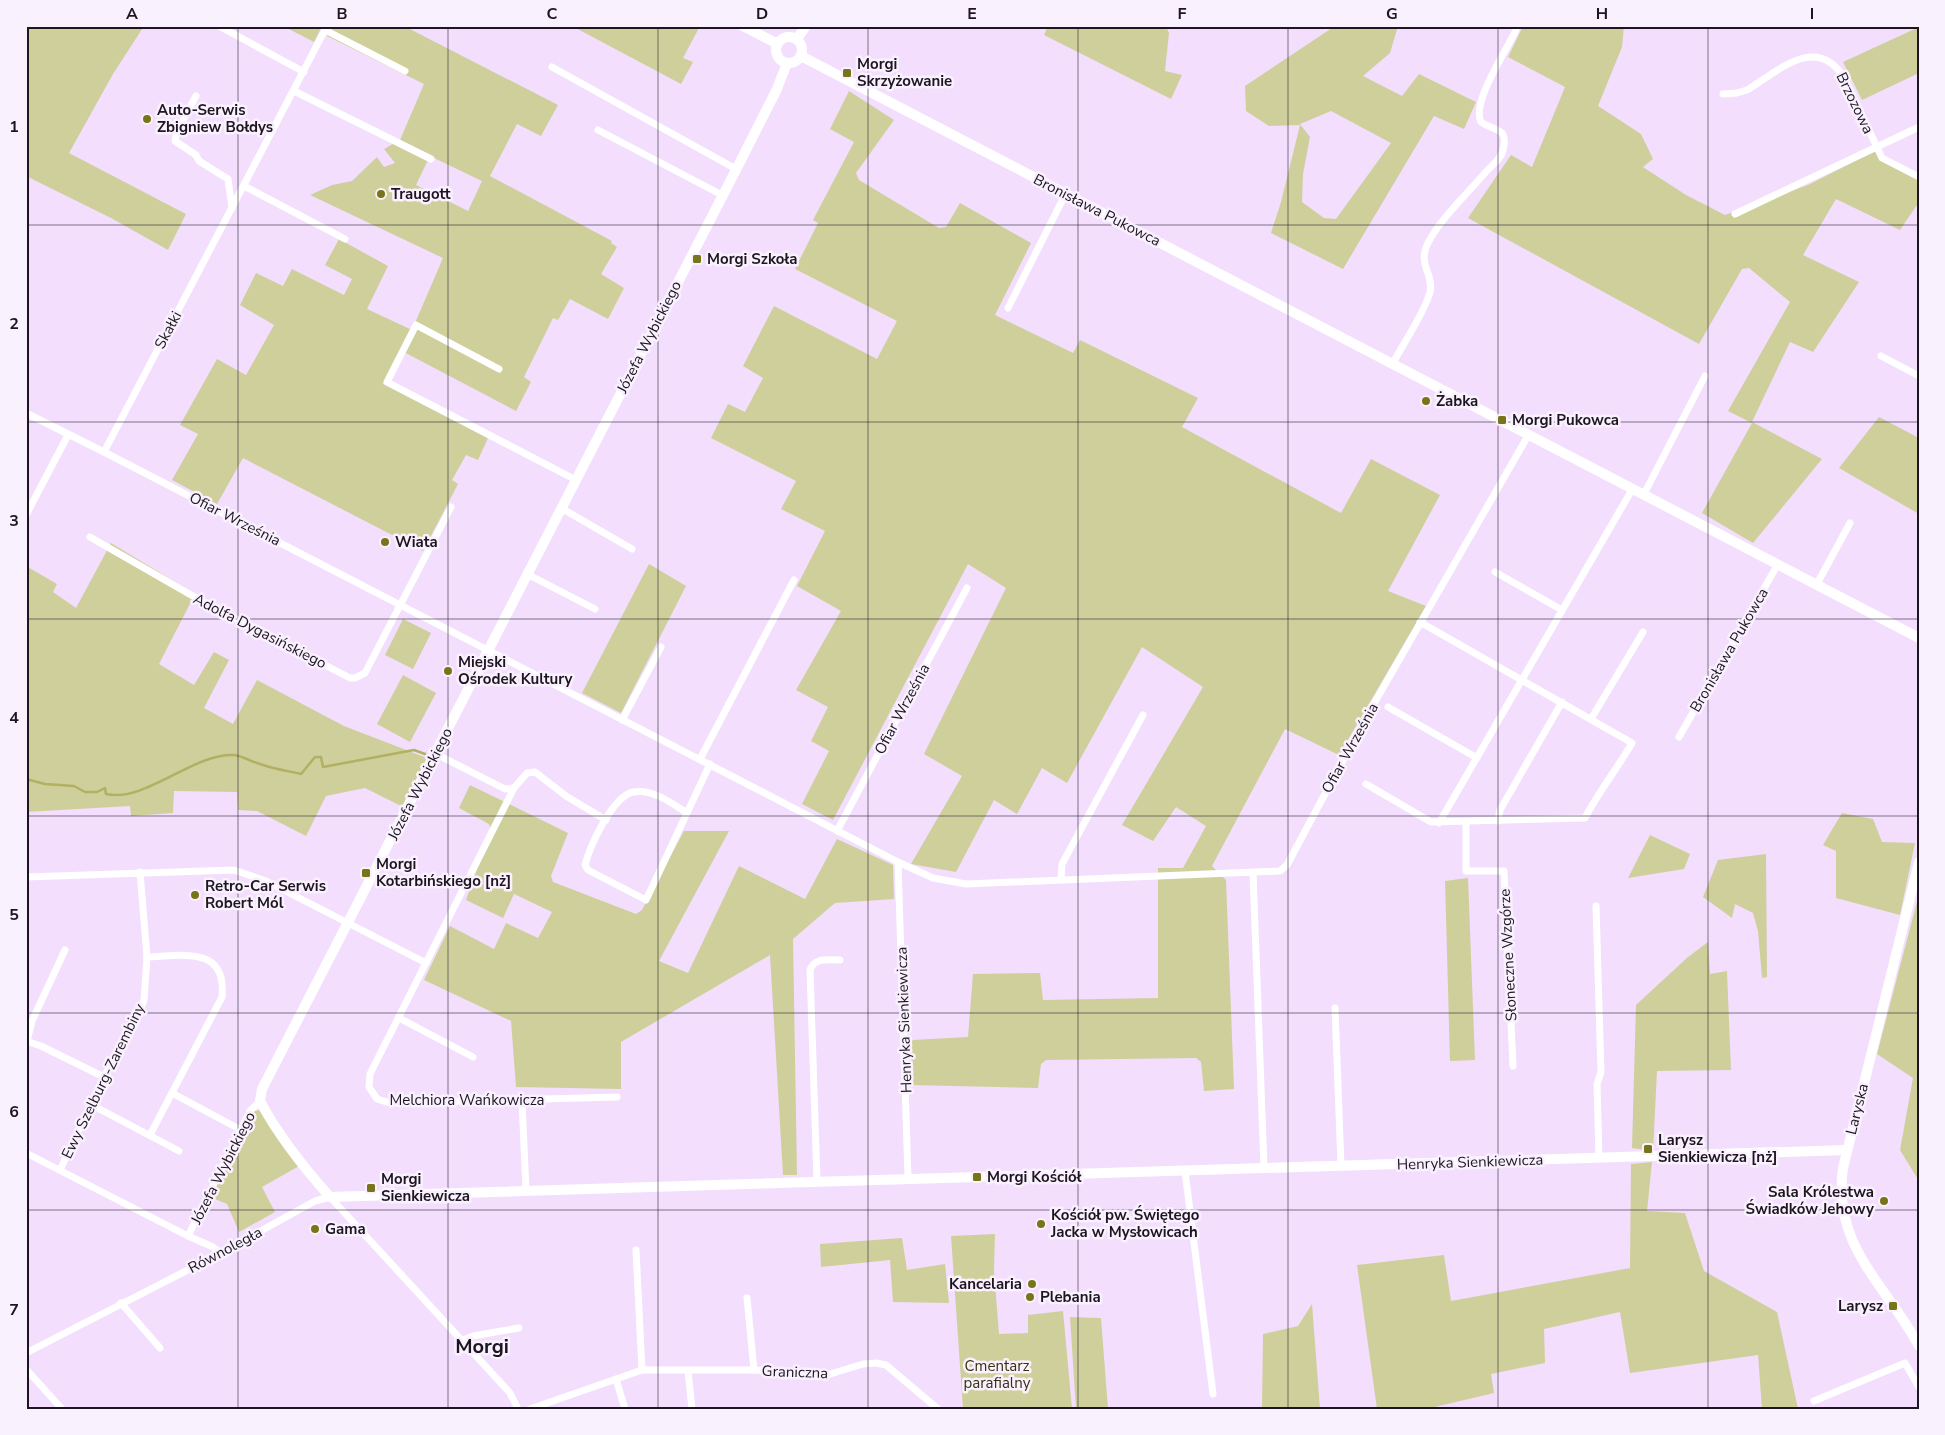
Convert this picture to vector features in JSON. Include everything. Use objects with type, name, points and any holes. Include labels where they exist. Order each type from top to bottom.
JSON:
[{"type":"street","points":[[219,26],[304,72]]},
{"type":"street","points":[[743,26],[778,44]]},
{"type":"street","points":[[797,39],[806,26]]},
{"type":"street","name":"Skałki","points":[[104,452],[326,28],[405,71]]},
{"type":"street","points":[[1393,363],[1428,297],[1430,282],[1424,262],[1428,244],[1455,206],[1503,152],[1505,137],[1503,133],[1481,122],[1480,104],[1484,91],[1516,30]]},
{"type":"street","points":[[786,37],[797,39],[802,47],[801,56],[792,63],[787,63],[778,56],[778,44],[786,37]]},
{"type":"street","name":"Brzozowa","points":[[1723,94],[1747,90],[1799,58],[1810,55],[1822,56],[1838,67],[1882,158],[1919,177]]},
{"type":"street","name":"Bronisława Pukowca","points":[[801,56],[1919,638]]},
{"type":"street","name":"Józefa Wybickiego","points":[[188,1236],[250,1111],[260,1102],[262,1089],[777,89],[787,63]]},
{"type":"street","points":[[552,67],[736,169]]},
{"type":"street","points":[[294,91],[431,159]]},
{"type":"street","points":[[196,96],[177,132],[176,141],[196,155],[199,161],[228,179],[232,209]]},
{"type":"street","name":"Brzozowa","points":[[1735,214],[1919,127]]},
{"type":"street","points":[[598,130],[722,195]]},
{"type":"street","points":[[244,186],[345,239]]},
{"type":"street","points":[[1008,308],[1066,193]]},
{"type":"street","points":[[500,369],[416,325],[387,382],[576,480]]},
{"type":"street","points":[[1882,356],[1919,376]]},
{"type":"street","points":[[1644,494],[1705,376]]},
{"type":"street","name":"Ofiar Września","points":[[26,413],[898,862],[933,878],[966,884],[1280,872],[1287,865],[1333,777],[1420,622],[1529,434]]},
{"type":"street","points":[[26,515],[68,435]]},
{"type":"street","points":[[1439,823],[1633,488]]},
{"type":"street","points":[[400,605],[451,507]]},
{"type":"street","points":[[561,508],[632,549]]},
{"type":"street","points":[[1817,584],[1850,523]]},
{"type":"street","name":"Adolfa Dygasińskiego","points":[[90,537],[198,599],[350,678],[355,678],[365,673],[400,605]]},
{"type":"street","name":"Bronisława Pukowca","points":[[1679,737],[1778,564]]},
{"type":"street","points":[[1496,572],[1562,610]]},
{"type":"street","points":[[527,574],[595,608]]},
{"type":"street","points":[[700,759],[794,580]]},
{"type":"street","name":"Ofiar Września","points":[[837,831],[967,588]]},
{"type":"street","points":[[1366,784],[1431,822],[1585,818],[1602,786],[1611,778],[1632,743],[1523,679],[1514,677],[1420,622]]},
{"type":"street","points":[[1591,719],[1643,632]]},
{"type":"street","points":[[622,720],[661,648]]},
{"type":"street","points":[[1498,821],[1500,810],[1562,702]]},
{"type":"street","points":[[1388,707],[1477,758]]},
{"type":"street","points":[[1060,879],[1062,864],[1143,715]]},
{"type":"street","points":[[436,754],[505,789],[514,788]]},
{"type":"street","points":[[687,813],[659,797],[647,793],[634,792],[623,797],[611,809],[585,865],[588,870],[646,900],[687,813],[710,764]]},
{"type":"street","name":"Melchiora Wańkowicza","points":[[606,820],[566,796],[531,771],[527,773],[514,788],[370,1074],[369,1087],[376,1099],[390,1103],[617,1097]]},
{"type":"street","name":"Słoneczne Wzgórze","points":[[1466,822],[1466,871],[1504,871],[1513,1066]]},
{"type":"street","name":"Henryka Sienkiewicza","points":[[898,862],[908,1178]]},
{"type":"street","name":"Laryska","points":[[1918,1343],[1855,1248],[1848,1233],[1840,1197],[1847,1150],[1919,862]]},
{"type":"street","points":[[26,877],[234,870],[266,881],[426,963]]},
{"type":"street","name":"Ewy Szelburg-Zarembiny","points":[[60,1170],[104,1077],[138,1017],[144,1000],[146,957],[140,872]]},
{"type":"street","points":[[1253,873],[1264,1167]]},
{"type":"street","points":[[1596,906],[1601,1072],[1597,1084],[1599,1158]]},
{"type":"street","points":[[65,950],[32,1022],[26,1041],[104,1077]]},
{"type":"street","points":[[146,957],[203,957],[211,961],[222,976],[222,997],[150,1136]]},
{"type":"street","points":[[817,1180],[810,970],[817,961],[840,960]]},
{"type":"street","points":[[1335,1008],[1341,1165]]},
{"type":"street","points":[[399,1018],[473,1057]]},
{"type":"street","points":[[172,1093],[241,1130]]},
{"type":"street","points":[[522,1101],[526,1190]]},
{"type":"street","name":"Józefa Wybickiego","points":[[260,1102],[315,1180],[510,1394],[518,1409]]},
{"type":"street","points":[[92,1105],[179,1151]]},
{"type":"street","name":"Henryka Sienkiewicza","points":[[330,1197],[817,1180],[1847,1150]]},
{"type":"street","points":[[26,1153],[188,1236],[213,1246],[221,1253]]},
{"type":"street","points":[[1185,1170],[1213,1394]]},
{"type":"street","name":"Równoległa","points":[[26,1353],[221,1253],[315,1202],[330,1197]]},
{"type":"street","points":[[636,1250],[642,1370]]},
{"type":"street","name":"Graniczna","points":[[747,1298],[754,1370]]},
{"type":"street","points":[[121,1304],[160,1348]]},
{"type":"street","points":[[461,1341],[473,1336],[519,1328]]},
{"type":"street","name":"Graniczna","points":[[530,1409],[642,1370],[754,1370],[827,1375],[876,1362],[886,1365],[938,1409]]},
{"type":"street","points":[[1814,1400],[1905,1364],[1919,1387]]},
{"type":"street","points":[[26,1369],[62,1409]]},
{"type":"street","points":[[688,1371],[692,1409]]},
{"type":"street","points":[[616,1379],[625,1409]]},
{"type":"green space","points":[[26,26],[144,26],[113,74],[69,153],[186,214],[168,250],[111,218],[26,176]]},
{"type":"green space","points":[[283,26],[322,26],[314,42]]},
{"type":"green space","points":[[332,26],[404,26],[558,105],[541,136],[517,124],[490,176],[612,241],[611,243],[617,247],[601,274],[624,288],[608,319],[570,299],[558,320],[553,318],[524,377],[531,382],[516,411],[400,350],[383,384],[488,438],[478,460],[466,455],[452,480],[458,484],[423,551],[243,458],[217,504],[172,480],[198,434],[180,425],[217,359],[246,375],[274,325],[240,305],[256,273],[283,286],[292,269],[344,295],[352,279],[325,265],[339,239],[388,266],[367,309],[412,330],[443,258],[310,195],[332,185],[352,181],[377,157],[384,167],[395,163],[384,149],[400,140],[424,84],[327,36]],"holes":[[[434,158],[482,181],[468,211],[416,185],[428,160]]]},
{"type":"green space","points":[[572,26],[700,26],[683,58],[693,62],[681,84]]},
{"type":"green space","points":[[1048,26],[1166,26],[1169,33],[1165,71],[1182,75],[1171,99],[1044,35]]},
{"type":"green space","points":[[1335,26],[1398,26],[1390,53],[1363,76],[1402,96],[1419,74],[1476,102],[1464,129],[1434,116],[1343,269],[1271,233],[1281,202],[1300,125],[1269,126],[1246,111],[1245,86]],"holes":[[[1331,111],[1391,143],[1336,219],[1324,218],[1302,202],[1303,174],[1310,137],[1300,124]]]},
{"type":"green space","points":[[1523,26],[1624,26],[1622,47],[1598,106],[1641,134],[1653,159],[1643,167],[1686,195],[1725,215],[1808,185],[1875,151],[1919,176],[1919,202],[1900,230],[1836,199],[1803,255],[1859,282],[1813,352],[1790,342],[1752,422],[1822,459],[1753,543],[1702,513],[1752,423],[1728,411],[1790,302],[1749,268],[1742,269],[1699,344],[1468,218],[1511,155],[1532,167],[1565,87],[1508,57]]},
{"type":"green space","points":[[1919,27],[1919,73],[1862,100],[1843,62]]},
{"type":"green space","points":[[849,91],[894,120],[856,173],[859,180],[939,228],[946,227],[960,203],[1031,243],[995,315],[1073,353],[1080,340],[1198,398],[1182,427],[1341,513],[1371,459],[1440,495],[1388,591],[1426,606],[1339,755],[1285,729],[1212,866],[1226,880],[1234,1089],[1204,1091],[1201,1062],[1196,1058],[1046,1060],[1041,1064],[1038,1088],[911,1085],[912,1040],[968,1037],[973,974],[1040,973],[1043,1000],[1158,998],[1158,868],[1183,868],[1206,826],[1176,807],[1153,841],[1122,825],[1203,687],[1142,647],[1067,783],[1042,768],[1017,814],[994,800],[956,872],[911,864],[962,776],[924,754],[1006,588],[968,564],[833,820],[802,804],[829,751],[811,741],[828,707],[796,690],[841,611],[797,586],[825,531],[781,509],[796,481],[711,438],[728,404],[745,412],[763,378],[743,366],[774,306],[877,359],[897,321],[795,269],[818,223],[813,220],[854,142],[830,129]]},
{"type":"green space","points":[[1879,417],[1919,438],[1919,514],[1839,468]]},
{"type":"green space","points":[[111,543],[195,594],[159,664],[194,685],[214,652],[229,660],[204,708],[233,724],[257,680],[344,726],[427,758],[403,807],[365,788],[326,796],[306,836],[257,811],[238,810],[237,792],[174,791],[173,813],[131,816],[130,806],[26,812],[26,566],[57,584],[53,592],[76,608]]},
{"type":"green space","points":[[649,564],[686,586],[621,713],[582,693]]},
{"type":"green space","points":[[403,619],[431,633],[413,669],[385,655]]},
{"type":"green space","points":[[403,675],[436,693],[410,742],[377,724]]},
{"type":"green space","points":[[470,785],[568,833],[551,876],[553,882],[636,914],[642,910],[684,831],[729,831],[659,961],[688,973],[739,866],[805,899],[837,839],[893,865],[894,899],[835,903],[793,939],[797,1175],[783,1175],[770,955],[621,1042],[621,1089],[516,1087],[511,1021],[424,980],[450,926],[494,949],[506,923],[538,938],[552,912],[514,894],[503,918],[466,900],[491,830],[489,824],[459,808]]},
{"type":"green space","points":[[1842,813],[1873,819],[1882,842],[1915,843],[1900,915],[1836,898],[1836,851],[1823,845]]},
{"type":"green space","points":[[1650,835],[1690,854],[1684,869],[1628,878]]},
{"type":"green space","points":[[1766,854],[1767,977],[1762,978],[1758,931],[1753,913],[1735,904],[1732,918],[1703,897],[1718,860]]},
{"type":"green space","points":[[1468,878],[1475,1060],[1450,1061],[1445,881]]},
{"type":"green space","points":[[1919,894],[1919,1181],[1900,1150],[1913,1078],[1877,1054]]},
{"type":"green space","points":[[1708,942],[1710,974],[1727,971],[1731,1070],[1657,1071],[1653,1151],[1632,1148],[1636,1005],[1688,957]]},
{"type":"green space","points":[[261,1110],[299,1166],[262,1187],[275,1212],[239,1232],[227,1204],[210,1197],[254,1111]]},
{"type":"green space","points":[[1652,1162],[1647,1211],[1685,1213],[1704,1271],[1777,1312],[1798,1409],[1762,1409],[1758,1355],[1630,1373],[1620,1312],[1544,1329],[1545,1363],[1491,1374],[1494,1393],[1426,1409],[1377,1409],[1357,1265],[1444,1255],[1451,1301],[1630,1268],[1631,1164]]},
{"type":"green space","name":"Cmentarz parafialny","points":[[995,1234],[994,1271],[999,1334],[1028,1333],[1028,1315],[1063,1311],[1072,1409],[963,1409],[951,1236]]},
{"type":"green space","points":[[902,1238],[907,1270],[945,1264],[949,1303],[893,1302],[890,1260],[821,1267],[820,1244]]},
{"type":"green space","points":[[1312,1304],[1320,1409],[1262,1409],[1263,1334],[1298,1326]]},
{"type":"green space","points":[[1070,1317],[1101,1318],[1108,1409],[1076,1409]]},
{"type":"waterway","points":[[26,779],[45,784],[74,786],[85,792],[97,792],[105,788],[106,794],[121,795],[153,785],[218,756],[234,755],[260,764],[301,774],[315,757],[321,757],[323,767],[414,750],[425,754]]},
{"type":"place","name":"Morgi Skrzyżowanie","points":[[847,73]]},
{"type":"place","name":"Auto-Serwis Zbigniew Bołdys","points":[[147,119]]},
{"type":"place","name":"Traugott","points":[[381,194]]},
{"type":"place","name":"Morgi Szkoła","points":[[697,259]]},
{"type":"place","name":"Żabka","points":[[1426,401]]},
{"type":"place","name":"Morgi Pukowca","points":[[1502,420]]},
{"type":"place","name":"Wiata","points":[[385,542]]},
{"type":"place","name":"Miejski Ośrodek Kultury","points":[[448,671]]},
{"type":"place","name":"Morgi Kotarbińskiego [nż]","points":[[366,873]]},
{"type":"place","name":"Retro-Car Serwis Robert Mól","points":[[195,895]]},
{"type":"place","name":"Larysz Sienkiewicza [nż]","points":[[1648,1149]]},
{"type":"place","name":"Morgi Kościół","points":[[977,1177]]},
{"type":"place","name":"Morgi Sienkiewicza","points":[[371,1188]]},
{"type":"place","name":"Sala Królestwa Świadków Jehowy","points":[[1884,1201]]},
{"type":"place","name":"Kościół pw. Świętego Jacka w Mysłowicach","points":[[1041,1224]]},
{"type":"place","name":"Gama","points":[[315,1229]]},
{"type":"place","name":"Kancelaria","points":[[1032,1284]]},
{"type":"place","name":"Plebania","points":[[1030,1297]]},
{"type":"place","name":"Larysz","points":[[1893,1306]]},
{"type":"district","name":"Morgi","points":[[482,1346]]}]
